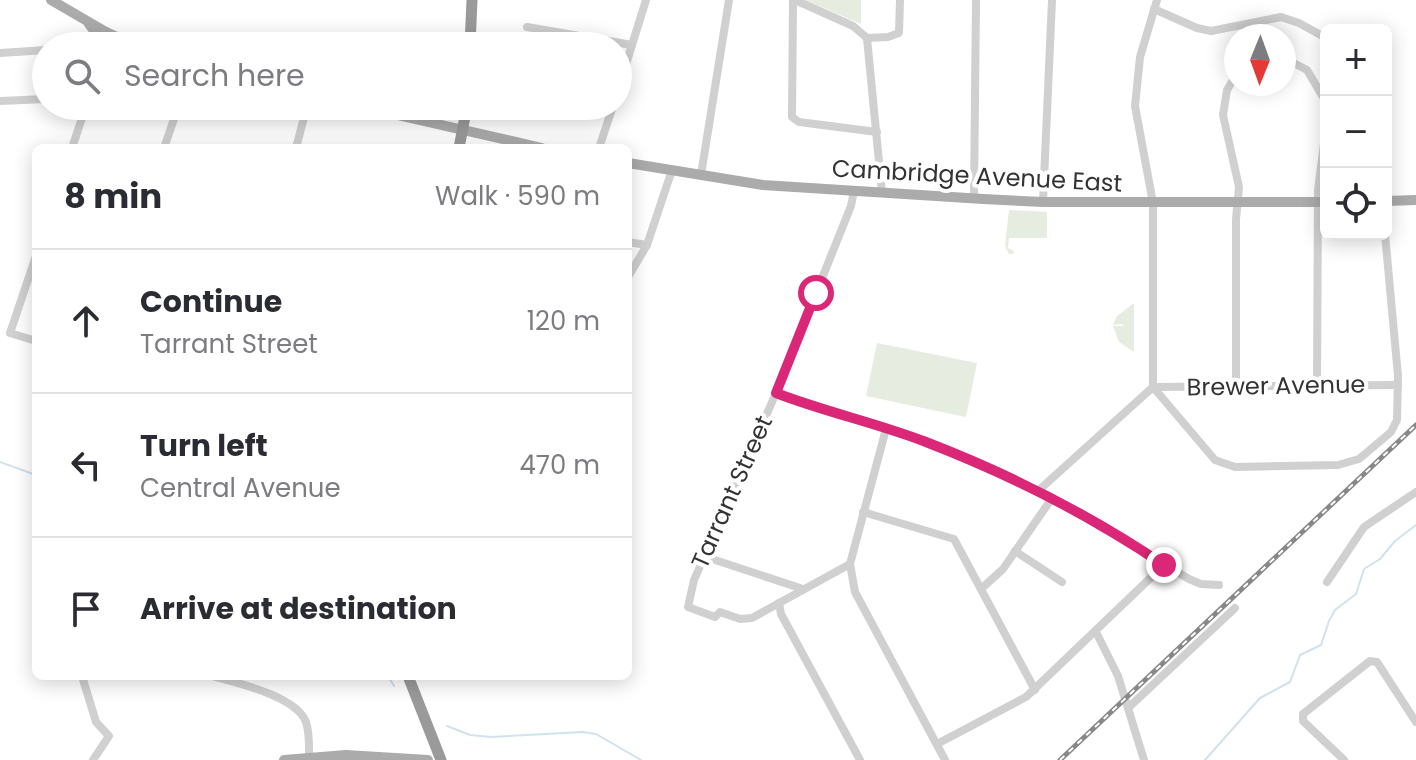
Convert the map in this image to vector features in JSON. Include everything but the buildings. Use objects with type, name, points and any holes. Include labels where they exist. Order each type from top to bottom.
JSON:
[{"type":"highway","points":[[471,32],[472,0]]},
{"type":"highway","points":[[460,144],[465,120]]},
{"type":"highway","points":[[409,680],[441,760]]},
{"type":"main road","points":[[51,0],[106,32]]},
{"type":"main road","points":[[88,22],[95,32]]},
{"type":"main road","points":[[417,120],[523,144]]},
{"type":"main road","name":"Cambridge Avenue East","points":[[632,164],[763,185],[1043,202],[1320,202]]},
{"type":"main road","points":[[1392,201],[1416,200]]},
{"type":"main road","points":[[284,760],[355,755],[428,760]]},
{"type":"street","points":[[632,45],[646,0]]},
{"type":"street","points":[[701,175],[729,0]]},
{"type":"street","points":[[877,132],[799,122],[792,117],[794,0],[853,26],[867,38],[877,132],[882,193]]},
{"type":"street","points":[[867,38],[899,33],[900,0]]},
{"type":"street","points":[[974,198],[976,0]]},
{"type":"street","points":[[1043,202],[1052,0]]},
{"type":"street","points":[[1320,35],[1281,17],[1211,31],[1197,28],[1156,5],[1140,57],[1135,106],[1153,203],[1153,387],[1211,458],[1222,464],[1246,467],[1328,466],[1359,459],[1395,427],[1398,385],[1386,240]]},
{"type":"street","points":[[527,27],[556,32]]},
{"type":"street","points":[[0,53],[32,51]]},
{"type":"street","points":[[1296,64],[1307,70],[1325,96]]},
{"type":"street","points":[[1226,96],[1223,115],[1239,187],[1236,386]]},
{"type":"street","points":[[0,101],[32,100]]},
{"type":"street","points":[[73,144],[81,120]]},
{"type":"street","points":[[165,144],[174,120]]},
{"type":"street","points":[[297,144],[303,120]]},
{"type":"street","points":[[600,144],[608,120]]},
{"type":"street","points":[[632,270],[647,245],[672,170]]},
{"type":"street","name":"Tarrant Street","points":[[779,603],[748,619],[720,612],[715,617],[688,607],[703,556],[776,393],[851,206],[854,191]]},
{"type":"street","points":[[1317,385],[1321,240]]},
{"type":"street","points":[[632,243],[647,245]]},
{"type":"street","points":[[32,268],[10,333],[32,340]]},
{"type":"street","name":"Brewer Avenue","points":[[1153,387],[1398,385]]},
{"type":"street","points":[[1038,491],[1153,387]]},
{"type":"street","points":[[776,393],[927,442],[1052,498],[1196,582],[1219,585]]},
{"type":"street","points":[[886,429],[850,564],[855,592],[945,760]]},
{"type":"street","points":[[1327,582],[1364,527],[1416,492]]},
{"type":"street","points":[[981,589],[1000,572],[1052,498]]},
{"type":"street","points":[[863,512],[954,539],[1035,690]]},
{"type":"street","points":[[1015,551],[1062,582]]},
{"type":"street","points":[[703,556],[803,589]]},
{"type":"street","points":[[850,564],[779,603],[781,614],[860,760]]},
{"type":"street","points":[[937,744],[1035,690],[1164,565]]},
{"type":"street","points":[[1128,708],[1235,608]]},
{"type":"street","points":[[1096,632],[1118,676],[1144,760]]},
{"type":"street","points":[[1344,760],[1303,721],[1303,714],[1370,661],[1377,662],[1390,678],[1416,722]]},
{"type":"street","points":[[83,680],[96,722],[109,736],[93,760]]},
{"type":"street","points":[[224,680],[282,699],[295,707],[307,726],[309,759]]},
{"type":"shaded area","points":[[805,0],[861,0],[861,24]]},
{"type":"shaded area","points":[[1009,210],[1047,212],[1047,238],[1009,238],[1008,248],[1014,251],[1009,254],[1005,246]]},
{"type":"shaded area","points":[[1134,303],[1134,352],[1119,342],[1113,326],[1124,326],[1113,325],[1117,316]]},
{"type":"shaded area","points":[[877,343],[977,363],[966,417],[866,396]]},
{"type":"waterway","points":[[0,462],[32,474]]},
{"type":"waterway","points":[[1205,760],[1260,698],[1290,682],[1300,655],[1321,645],[1335,610],[1356,594],[1364,569],[1380,559],[1395,541],[1416,525]]},
{"type":"waterway","points":[[390,680],[394,686]]},
{"type":"waterway","points":[[447,726],[470,735],[491,737],[596,734],[641,760]]},
{"type":"railway","points":[[1060,760],[1416,425]]},
{"type":"route","points":[[816,293],[776,393],[927,442],[1000,474],[1052,498],[1164,565]]}]
